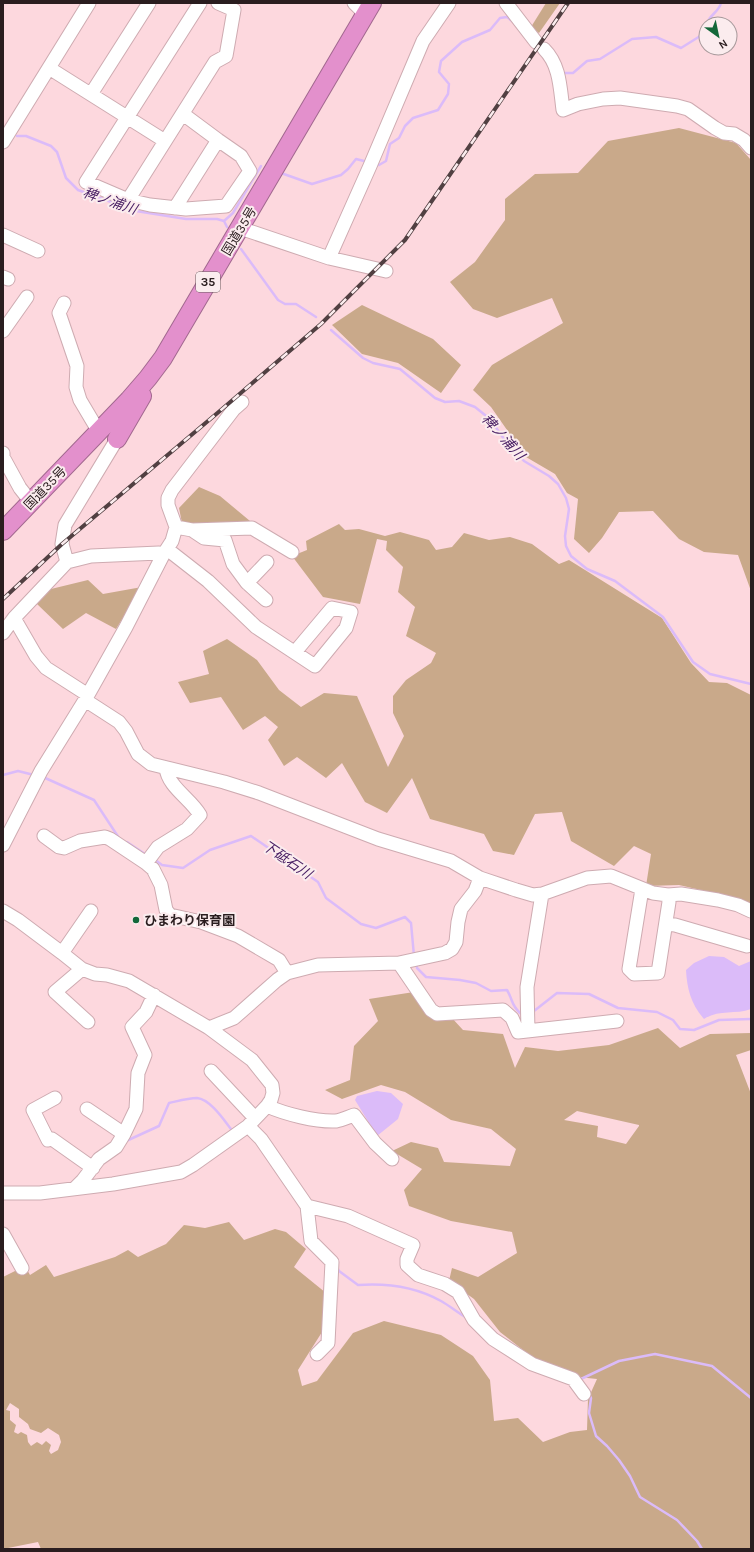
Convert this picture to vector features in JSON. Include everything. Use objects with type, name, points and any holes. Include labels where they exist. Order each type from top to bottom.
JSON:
[{"type":"highway","name":"国道35号","points":[[3,531],[104,426],[148,378],[163,358],[240,228],[364,7]]},
{"type":"highway","points":[[117,439],[141,399],[148,378]]},
{"type":"street","points":[[3,142],[89,3]]},
{"type":"street","points":[[91,94],[149,3]]},
{"type":"street","points":[[182,114],[241,156],[250,171],[226,206],[186,209],[128,200],[86,182],[200,3]]},
{"type":"street","points":[[128,200],[215,62],[226,56],[234,10],[218,3]]},
{"type":"street","points":[[328,258],[372,162],[423,41],[449,3]]},
{"type":"street","points":[[506,3],[540,46],[550,56],[557,70],[563,110],[578,104],[602,99],[620,98],[677,106],[688,109],[724,133],[734,134],[744,140],[751,148]]},
{"type":"street","points":[[49,68],[165,141]]},
{"type":"street","points":[[175,208],[218,140]]},
{"type":"street","points":[[240,228],[328,258],[386,271]]},
{"type":"street","points":[[3,234],[38,251]]},
{"type":"street","points":[[3,331],[27,296]]},
{"type":"street","points":[[64,304],[59,313],[77,366],[76,387],[80,400],[104,426],[115,424],[118,430],[117,439],[64,525],[62,544],[67,562]]},
{"type":"street","points":[[4,842],[39,775],[126,627],[172,541],[176,528],[168,505],[168,498],[172,490],[234,409],[242,402]]},
{"type":"street","points":[[3,453],[3,458],[20,488],[31,502]]},
{"type":"street","points":[[176,528],[192,530],[252,528],[292,552]]},
{"type":"street","points":[[192,530],[204,538],[225,540],[233,564],[247,582],[266,600]]},
{"type":"street","points":[[3,633],[14,618],[67,562],[91,556],[165,552],[208,581],[256,627],[315,666],[346,628],[350,612],[332,608],[295,652]]},
{"type":"street","points":[[247,582],[267,562]]},
{"type":"street","points":[[14,618],[36,656],[46,668],[119,722],[126,730],[138,754],[150,764],[224,782],[259,793],[378,839],[451,861],[480,878],[533,895],[542,894],[587,878],[611,876],[653,893],[668,895],[681,894],[718,900],[738,905],[751,911]]},
{"type":"street","points":[[150,858],[158,847],[187,828],[200,815],[195,807],[177,789],[167,775],[166,768]]},
{"type":"street","points":[[44,836],[59,847],[64,848],[80,841],[105,837],[150,858],[161,885],[166,910],[170,915],[201,922],[238,936],[279,960],[287,973]]},
{"type":"street","points":[[209,1028],[234,1018],[287,973],[318,965],[409,960],[445,953],[452,949],[456,942],[461,909],[475,892],[480,878]]},
{"type":"street","points":[[642,889],[629,969],[634,974],[658,973],[669,902],[668,895]]},
{"type":"street","points":[[528,1031],[527,987],[542,894]]},
{"type":"street","points":[[3,911],[62,952],[82,969],[95,974],[107,975],[129,981],[209,1028],[241,1050],[252,1060],[272,1085],[273,1093],[267,1106],[251,1122],[193,1165],[181,1172],[113,1184],[40,1193],[3,1193]]},
{"type":"street","points":[[62,952],[91,911]]},
{"type":"street","points":[[666,924],[675,925],[747,946]]},
{"type":"street","points":[[409,960],[431,1010],[437,1014],[503,1010],[512,1018],[518,1032],[617,1021]]},
{"type":"street","points":[[82,969],[55,992],[88,1022]]},
{"type":"street","points":[[75,1188],[99,1159],[116,1146],[124,1134],[136,1109],[138,1073],[145,1056],[132,1027],[146,1012],[154,995]]},
{"type":"street","points":[[211,1072],[251,1122],[307,1206],[311,1241],[332,1262],[328,1343],[317,1354]]},
{"type":"street","points":[[55,1098],[33,1110],[48,1140],[52,1139],[93,1168]]},
{"type":"street","points":[[267,1106],[317,1120],[337,1121],[354,1115],[375,1143],[392,1159]]},
{"type":"street","points":[[87,1109],[124,1134]]},
{"type":"street","points":[[307,1206],[348,1216],[413,1245],[407,1265],[418,1275],[445,1284],[458,1292],[474,1320],[493,1339],[532,1364],[578,1386]]},
{"type":"street","points":[[3,1234],[22,1268]]},
{"type":"shaded area","points":[[546,3],[560,3],[539,33],[531,27]]},
{"type":"shaded area","points":[[679,128],[736,143],[751,160],[751,591],[738,555],[704,552],[679,539],[653,511],[619,512],[602,538],[589,553],[574,539],[578,499],[567,493],[555,474],[526,457],[491,407],[473,390],[492,365],[563,323],[552,298],[497,318],[473,309],[450,282],[475,262],[505,220],[505,199],[535,174],[578,173],[608,141]]},
{"type":"shaded area","points":[[362,305],[433,339],[461,365],[441,393],[398,363],[362,354],[332,325]]},
{"type":"shaded area","points":[[199,487],[220,496],[250,521],[240,535],[208,537],[182,523],[179,508]]},
{"type":"shaded area","points":[[339,524],[345,530],[359,529],[385,536],[400,532],[429,540],[436,550],[452,547],[464,533],[489,540],[510,537],[532,544],[559,564],[569,560],[662,618],[691,663],[709,682],[727,683],[751,695],[751,907],[718,894],[679,885],[646,886],[651,854],[634,846],[614,866],[571,841],[562,812],[535,814],[514,855],[493,851],[484,834],[430,819],[412,778],[387,813],[365,802],[342,763],[326,778],[297,757],[284,766],[268,740],[278,727],[265,716],[243,730],[221,697],[190,703],[178,682],[209,674],[203,651],[227,639],[257,660],[279,690],[301,707],[324,693],[357,696],[388,767],[404,736],[393,713],[393,696],[406,680],[431,663],[436,653],[406,636],[415,607],[398,592],[403,567],[386,550],[387,541],[377,539],[360,604],[323,597],[292,556],[307,550],[306,541]]},
{"type":"shaded area","points":[[88,580],[103,594],[142,587],[116,629],[86,613],[63,629],[37,604],[51,589]]},
{"type":"shaded area","points":[[709,956],[724,957],[739,966],[751,961],[751,1009],[739,1012],[715,1014],[704,1019],[690,996],[686,970],[694,963]]},
{"type":"shaded area","points":[[414,992],[451,1017],[463,1030],[503,1034],[515,1068],[525,1047],[558,1051],[609,1045],[658,1028],[680,1048],[710,1034],[751,1033],[751,1050],[736,1055],[751,1094],[751,1549],[41,1549],[38,1542],[3,1549],[3,1277],[25,1266],[30,1275],[46,1265],[54,1277],[115,1257],[128,1250],[138,1257],[166,1244],[184,1225],[205,1228],[229,1222],[244,1240],[275,1229],[286,1232],[306,1249],[294,1267],[331,1297],[329,1321],[298,1370],[302,1386],[317,1381],[353,1333],[384,1321],[441,1335],[473,1356],[490,1380],[494,1421],[518,1418],[543,1442],[570,1432],[587,1430],[588,1399],[597,1379],[578,1377],[532,1357],[500,1332],[474,1299],[449,1281],[452,1268],[478,1277],[517,1253],[512,1232],[451,1221],[409,1206],[404,1190],[422,1169],[392,1151],[411,1142],[438,1148],[444,1162],[510,1166],[516,1149],[491,1129],[451,1120],[405,1092],[381,1085],[342,1099],[325,1090],[350,1080],[354,1046],[378,1021],[369,999]],"holes":[[[577,1111],[639,1125],[639,1126],[626,1144],[597,1137],[598,1126],[564,1120]],[[10,1403],[19,1409],[19,1417],[28,1424],[30,1429],[41,1433],[48,1428],[59,1435],[61,1442],[58,1450],[51,1454],[49,1451],[51,1445],[46,1441],[42,1445],[37,1442],[31,1446],[28,1442],[27,1435],[21,1432],[18,1434],[14,1432],[16,1425],[10,1420],[10,1411],[6,1410]]]},
{"type":"shaded area","points":[[377,1091],[391,1093],[403,1104],[398,1119],[377,1136],[355,1100],[357,1096]]},
{"type":"waterway","points":[[712,16],[721,3]]},
{"type":"waterway","points":[[375,164],[379,165],[386,161],[390,144],[399,138],[405,126],[413,118],[438,110],[448,94],[449,84],[439,72],[441,61],[462,42],[490,30],[500,18],[507,17],[512,21]]},
{"type":"waterway","points":[[564,73],[573,73],[587,61],[600,59],[632,39],[656,37],[681,48],[698,37]]},
{"type":"waterway","name":"稗ノ浦川","points":[[17,136],[26,136],[51,146],[57,152],[66,178],[78,190],[136,211],[186,219],[217,219],[224,221],[227,227]]},
{"type":"waterway","points":[[281,173],[312,184],[341,175],[356,159],[368,162]]},
{"type":"waterway","points":[[224,221],[233,213],[261,166]]},
{"type":"waterway","name":"稗ノ浦川","points":[[241,249],[278,300],[285,304],[296,304],[316,317]]},
{"type":"waterway","name":"稗ノ浦川","points":[[331,330],[363,358],[373,363],[400,369],[435,398],[445,402],[459,401],[475,407],[490,419],[504,439],[524,461],[549,476],[558,484],[566,498],[569,509],[565,536],[566,546],[571,556],[587,569],[615,581],[663,617],[693,662],[710,674],[751,684]]},
{"type":"waterway","name":"下砥石川","points":[[3,775],[18,771],[34,775]]},
{"type":"waterway","name":"下砥石川","points":[[43,777],[94,800],[119,838]]},
{"type":"waterway","name":"下砥石川","points":[[154,859],[162,865],[183,868],[210,850],[251,836],[318,882],[326,898],[361,924],[376,928],[405,917],[411,923],[414,956]]},
{"type":"waterway","name":"下砥石川","points":[[127,842],[148,856]]},
{"type":"waterway","name":"下砥石川","points":[[416,963],[417,968],[426,977],[476,983],[491,991],[507,990],[515,1007],[520,1013],[524,1012]]},
{"type":"waterway","name":"下砥石川","points":[[531,1011],[534,1011],[557,993],[589,994],[618,1008],[657,1012],[673,1020],[680,1029],[694,1030],[719,1020],[751,1019]]},
{"type":"waterway","points":[[124,1142],[159,1126],[169,1103],[190,1098],[202,1099],[207,1102],[216,1110],[231,1129]]},
{"type":"waterway","points":[[337,1267],[339,1271],[358,1285],[390,1285],[421,1292],[441,1301],[467,1318]]},
{"type":"waterway","points":[[581,1379],[619,1361],[655,1354],[712,1366],[751,1398]]},
{"type":"waterway","points":[[589,1394],[591,1398],[589,1413],[596,1436],[619,1460],[630,1476],[640,1497],[677,1520],[697,1541],[702,1549]]},
{"type":"railway","points":[[3,599],[62,544],[321,324],[405,240],[568,3]]},
{"type":"place","name":"ひまわり保育園","points":[[136,920]]}]
